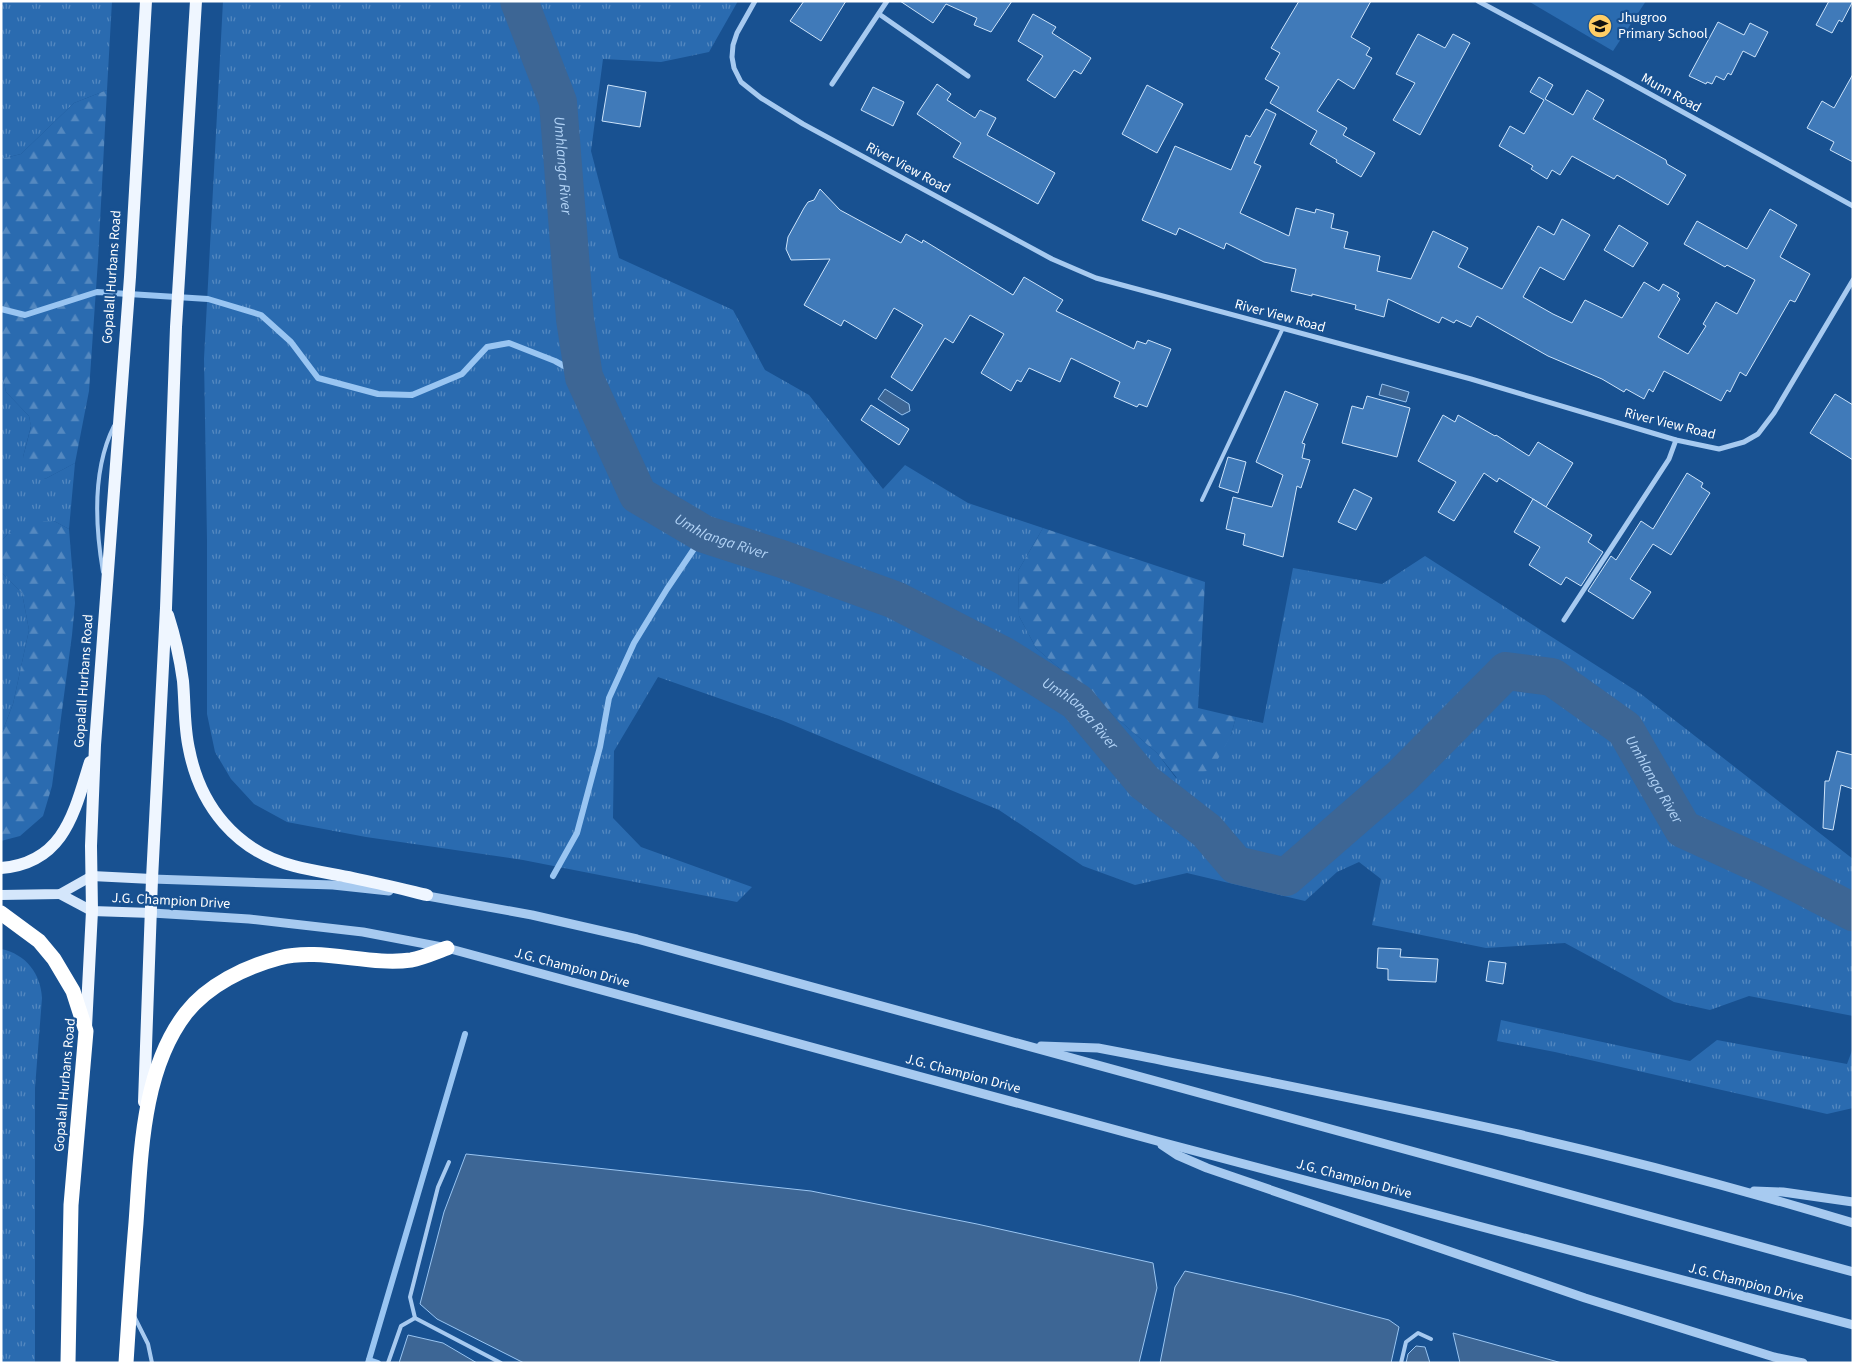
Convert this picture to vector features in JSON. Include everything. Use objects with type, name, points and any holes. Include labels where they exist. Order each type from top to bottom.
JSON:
[{"type":"highway","points":[[1,914],[38,941],[54,959],[73,991],[86,1031]]},
{"type":"highway","points":[[126,1363],[142,1130],[159,1064],[171,1037],[187,1012],[213,987],[251,967],[280,958],[300,955],[412,960],[447,948]]},
{"type":"highway","name":"Gopalall Hurbans Road","points":[[68,1363],[71,1205],[86,1031]]},
{"type":"main road","name":"Gopalall Hurbans Road","points":[[86,1031],[92,910],[91,846],[95,745],[130,277],[146,1]]},
{"type":"main road","points":[[142,1130],[152,879],[166,608],[176,327],[196,1]]},
{"type":"main road","points":[[166,608],[180,662],[186,732],[194,772],[202,792],[214,812],[227,828],[244,842],[266,855],[293,866],[376,882],[427,895]]},
{"type":"main road","points":[[1,868],[23,864],[36,858],[46,853],[58,841],[68,826],[76,807],[95,745]]},
{"type":"main road","name":"J.G. Champion Drive","points":[[60,894],[92,876],[152,879]]},
{"type":"main road","name":"J.G. Champion Drive","points":[[1,895],[60,894],[92,910],[152,913]]},
{"type":"street","name":"River View Road","points":[[755,1],[736,33],[733,45],[732,57],[734,68],[741,82],[761,98],[803,124],[1052,259],[1096,278],[1471,379],[1676,440],[1719,449],[1744,442],[1758,434],[1774,413],[1853,280]]},
{"type":"street","points":[[832,84],[887,1]]},
{"type":"street","name":"Munn Road","points":[[1478,1],[1853,206]]},
{"type":"street","points":[[879,14],[968,76]]},
{"type":"street","points":[[1564,620],[1669,459],[1676,440]]},
{"type":"street","name":"J.G. Champion Drive","points":[[152,879],[333,885],[427,895],[532,915],[637,939],[1853,1272]]},
{"type":"street","name":"J.G. Champion Drive","points":[[152,913],[249,920],[363,932],[447,948],[1157,1141],[1853,1325]]},
{"type":"street","points":[[1028,1046],[1098,1048],[1512,1133],[1607,1155],[1853,1223]]},
{"type":"street","points":[[1157,1141],[1177,1155],[1207,1168],[1300,1201],[1594,1301],[1789,1363]]},
{"type":"street","points":[[1734,1189],[1783,1192],[1853,1202]]},
{"type":"street","points":[[1774,1357],[1803,1363]]},
{"type":"lane","points":[[1202,500],[1283,328]]},
{"type":"lane","points":[[449,1162],[438,1187],[410,1297],[415,1318],[501,1363]]},
{"type":"lane","points":[[129,1308],[148,1344],[152,1363]]},
{"type":"lane","points":[[388,1363],[401,1326],[415,1318]]},
{"type":"lane","points":[[1401,1363],[1406,1342],[1418,1333],[1432,1339]]},
{"type":"green space","points":[[1,1],[112,1],[107,90],[74,103],[21,154],[1,159]]},
{"type":"green space","points":[[223,1],[738,1],[709,52],[661,62],[603,59],[591,151],[619,258],[733,310],[765,370],[809,395],[883,489],[905,465],[968,503],[1043,528],[1018,571],[1019,616],[1036,648],[1157,753],[1176,778],[1231,735],[1236,717],[1263,723],[1293,568],[1382,584],[1425,556],[1641,694],[1853,859],[1853,1016],[1749,996],[1710,1010],[1674,1002],[1565,943],[1486,948],[1372,925],[1381,879],[1359,862],[1337,872],[1305,901],[1187,873],[1135,885],[1083,866],[999,810],[781,720],[658,677],[614,751],[613,818],[641,847],[752,887],[737,902],[523,860],[366,837],[287,822],[254,804],[231,779],[215,752],[207,714],[204,359]]},
{"type":"green space","name":"Jhugroo Primary School","points":[[1528,1],[1646,1],[1613,51]]},
{"type":"green space","points":[[107,90],[89,391],[75,463],[45,479],[26,468],[23,457],[31,427],[29,416],[6,392],[1,367],[1,159],[21,154],[74,103]]},
{"type":"green space","points":[[1,367],[6,392],[29,416],[31,426],[23,457],[45,479],[75,463],[69,529],[54,521],[9,533],[1,541]]},
{"type":"green space","points":[[38,521],[54,521],[69,529],[75,603],[72,635],[52,786],[43,816],[20,836],[1,841],[1,735],[13,704],[29,630],[22,593],[1,572],[1,541],[9,533]]},
{"type":"green space","points":[[1043,528],[1205,582],[1198,708],[1236,717],[1231,735],[1212,770],[1177,778],[1157,753],[1036,648],[1019,616],[1018,571]]},
{"type":"green space","points":[[1,572],[22,593],[29,630],[13,704],[1,735]]},
{"type":"green space","points":[[1,949],[18,955],[25,960],[39,981],[42,998],[35,1088],[35,1363],[1,1363]]},
{"type":"green space","points":[[1501,1020],[1690,1061],[1717,1040],[1847,1064],[1853,1048],[1853,1108],[1827,1114],[1555,1052],[1497,1041]]},
{"type":"shaded area","points":[[1382,384],[1409,392],[1406,402],[1379,395]]},
{"type":"shaded area","points":[[885,389],[909,404],[910,411],[902,415],[878,399]]},
{"type":"shaded area","points":[[466,1154],[811,1191],[977,1224],[1153,1263],[1157,1288],[1139,1363],[524,1363],[437,1319],[420,1304],[444,1212]]},
{"type":"shaded area","points":[[1185,1271],[1292,1295],[1389,1320],[1399,1327],[1391,1363],[1160,1363],[1175,1287]]},
{"type":"shaded area","points":[[1453,1333],[1562,1363],[1460,1363]]},
{"type":"shaded area","points":[[408,1335],[443,1343],[477,1363],[399,1363]]},
{"type":"shaded area","points":[[1416,1346],[1425,1347],[1430,1363],[1406,1363],[1408,1354]]},
{"type":"building","points":[[804,1],[846,1],[821,41],[790,21]]},
{"type":"building","points":[[900,1],[1012,1],[991,32],[974,25],[977,18],[946,4],[933,23]]},
{"type":"building","points":[[1299,1],[1371,1],[1351,37],[1370,48],[1366,55],[1372,58],[1354,89],[1338,79],[1317,111],[1347,128],[1343,135],[1375,153],[1361,177],[1310,144],[1317,131],[1270,103],[1279,87],[1265,79],[1280,53],[1271,48]]},
{"type":"building","points":[[1829,1],[1853,1],[1842,22],[1839,20],[1832,33],[1816,25]]},
{"type":"building","points":[[1033,14],[1056,27],[1052,33],[1091,58],[1081,74],[1074,70],[1055,98],[1027,80],[1043,56],[1018,41]]},
{"type":"building","points":[[1718,22],[1744,35],[1750,23],[1768,32],[1755,57],[1743,51],[1731,75],[1728,73],[1724,80],[1716,76],[1712,84],[1707,82],[1706,84],[1689,76]]},
{"type":"building","points":[[1418,34],[1445,48],[1453,34],[1470,43],[1420,135],[1393,120],[1415,83],[1396,74]]},
{"type":"building","points":[[1853,74],[1853,162],[1830,150],[1834,142],[1807,128],[1822,101],[1834,108]]},
{"type":"building","points":[[1539,77],[1553,85],[1545,99],[1573,115],[1587,90],[1604,100],[1593,119],[1666,160],[1667,164],[1686,175],[1668,205],[1617,175],[1614,179],[1572,156],[1560,175],[1552,170],[1547,179],[1531,169],[1533,166],[1499,146],[1510,126],[1524,134],[1544,100],[1530,92]]},
{"type":"building","points":[[937,84],[951,94],[947,100],[975,118],[980,110],[996,118],[987,135],[1055,173],[1038,204],[953,157],[961,143],[917,114]]},
{"type":"building","points":[[608,85],[646,92],[640,127],[602,121]]},
{"type":"building","points":[[1147,85],[1183,104],[1157,153],[1122,134]]},
{"type":"building","points":[[873,87],[904,102],[893,126],[861,110]]},
{"type":"building","points":[[1266,109],[1276,114],[1254,163],[1261,166],[1240,213],[1289,236],[1296,208],[1315,213],[1316,209],[1334,214],[1331,228],[1348,232],[1344,248],[1380,256],[1377,271],[1411,279],[1433,231],[1468,248],[1458,267],[1502,289],[1538,226],[1554,235],[1562,219],[1590,235],[1564,280],[1540,267],[1523,297],[1572,323],[1585,300],[1622,318],[1644,282],[1659,291],[1663,284],[1679,293],[1677,296],[1680,299],[1658,337],[1688,354],[1706,326],[1703,324],[1716,302],[1737,314],[1755,280],[1727,265],[1725,267],[1684,244],[1697,221],[1747,249],[1770,209],[1797,225],[1780,257],[1810,274],[1795,302],[1790,300],[1746,376],[1740,372],[1730,392],[1727,390],[1721,401],[1664,371],[1653,392],[1649,389],[1644,399],[1626,389],[1624,392],[1602,379],[1548,356],[1477,316],[1471,327],[1456,320],[1454,323],[1442,317],[1439,323],[1388,299],[1384,317],[1355,309],[1356,305],[1291,291],[1296,269],[1264,262],[1226,243],[1224,249],[1179,228],[1176,235],[1142,220],[1175,146],[1231,170],[1246,135],[1250,137]]},
{"type":"building","points":[[820,189],[840,210],[901,243],[906,234],[922,243],[923,240],[1013,295],[1024,277],[1063,300],[1056,311],[1134,349],[1137,341],[1146,344],[1148,340],[1171,349],[1147,407],[1139,404],[1137,407],[1114,397],[1120,382],[1071,358],[1060,382],[1029,368],[1021,382],[1017,380],[1011,391],[981,373],[1004,334],[970,315],[953,343],[945,338],[912,391],[891,377],[923,325],[894,308],[876,339],[844,320],[841,326],[804,305],[830,259],[791,260],[786,249],[788,237],[804,208],[808,202],[814,200]]},
{"type":"building","points":[[1619,225],[1648,243],[1633,267],[1604,250]]},
{"type":"building","points":[[1285,391],[1318,404],[1302,443],[1305,444],[1302,458],[1310,460],[1301,488],[1297,486],[1283,557],[1243,545],[1245,534],[1226,529],[1233,497],[1272,507],[1283,475],[1256,462]]},
{"type":"building","points":[[1835,394],[1853,405],[1853,460],[1810,433]]},
{"type":"building","points":[[1367,396],[1410,408],[1397,457],[1342,443],[1352,406],[1363,409]]},
{"type":"building","points":[[871,405],[909,429],[899,445],[861,420]]},
{"type":"building","points":[[1443,415],[1455,422],[1458,415],[1496,435],[1529,456],[1538,442],[1573,463],[1546,507],[1499,478],[1497,482],[1484,473],[1454,521],[1438,512],[1456,482],[1418,461]]},
{"type":"building","points":[[1228,457],[1246,462],[1238,493],[1219,487]]},
{"type":"building","points":[[1687,473],[1703,483],[1701,487],[1710,493],[1671,555],[1653,544],[1630,579],[1651,592],[1633,619],[1588,591],[1611,556],[1616,560],[1641,521],[1653,529]]},
{"type":"building","points":[[1354,489],[1372,498],[1356,530],[1338,522]]},
{"type":"building","points":[[1533,499],[1592,535],[1588,542],[1603,552],[1581,586],[1566,577],[1561,585],[1529,565],[1540,547],[1514,532]]},
{"type":"building","points":[[1837,751],[1853,755],[1853,789],[1841,785],[1833,830],[1823,828],[1825,781],[1829,781]]},
{"type":"building","points":[[1378,948],[1401,949],[1400,957],[1438,959],[1436,982],[1388,980],[1388,969],[1377,968]]},
{"type":"building","points":[[1489,961],[1506,963],[1503,984],[1486,981]]},
{"type":"waterway","name":"Umhlanga River","points":[[519,1],[558,102],[575,319],[584,377],[638,495],[704,534],[782,559],[895,600],[1004,656],[1077,702],[1144,782],[1207,831],[1236,865],[1286,877],[1401,777],[1506,671],[1552,677],[1625,729],[1683,829],[1766,867],[1853,912]]},
{"type":"waterway","points":[[1,309],[25,315],[97,292],[208,299],[261,315],[291,342],[318,378],[378,394],[412,395],[462,374],[487,347],[509,343],[555,361],[584,377]]},
{"type":"waterway","points":[[553,876],[577,833],[600,747],[609,698],[634,643],[704,534]]},
{"type":"waterway","points":[[368,1363],[465,1034]]},
{"type":"waterway","points":[[369,1360],[378,1363]]},
{"type":"place","name":"Jhugroo Primary School","points":[[1600,26]]}]
